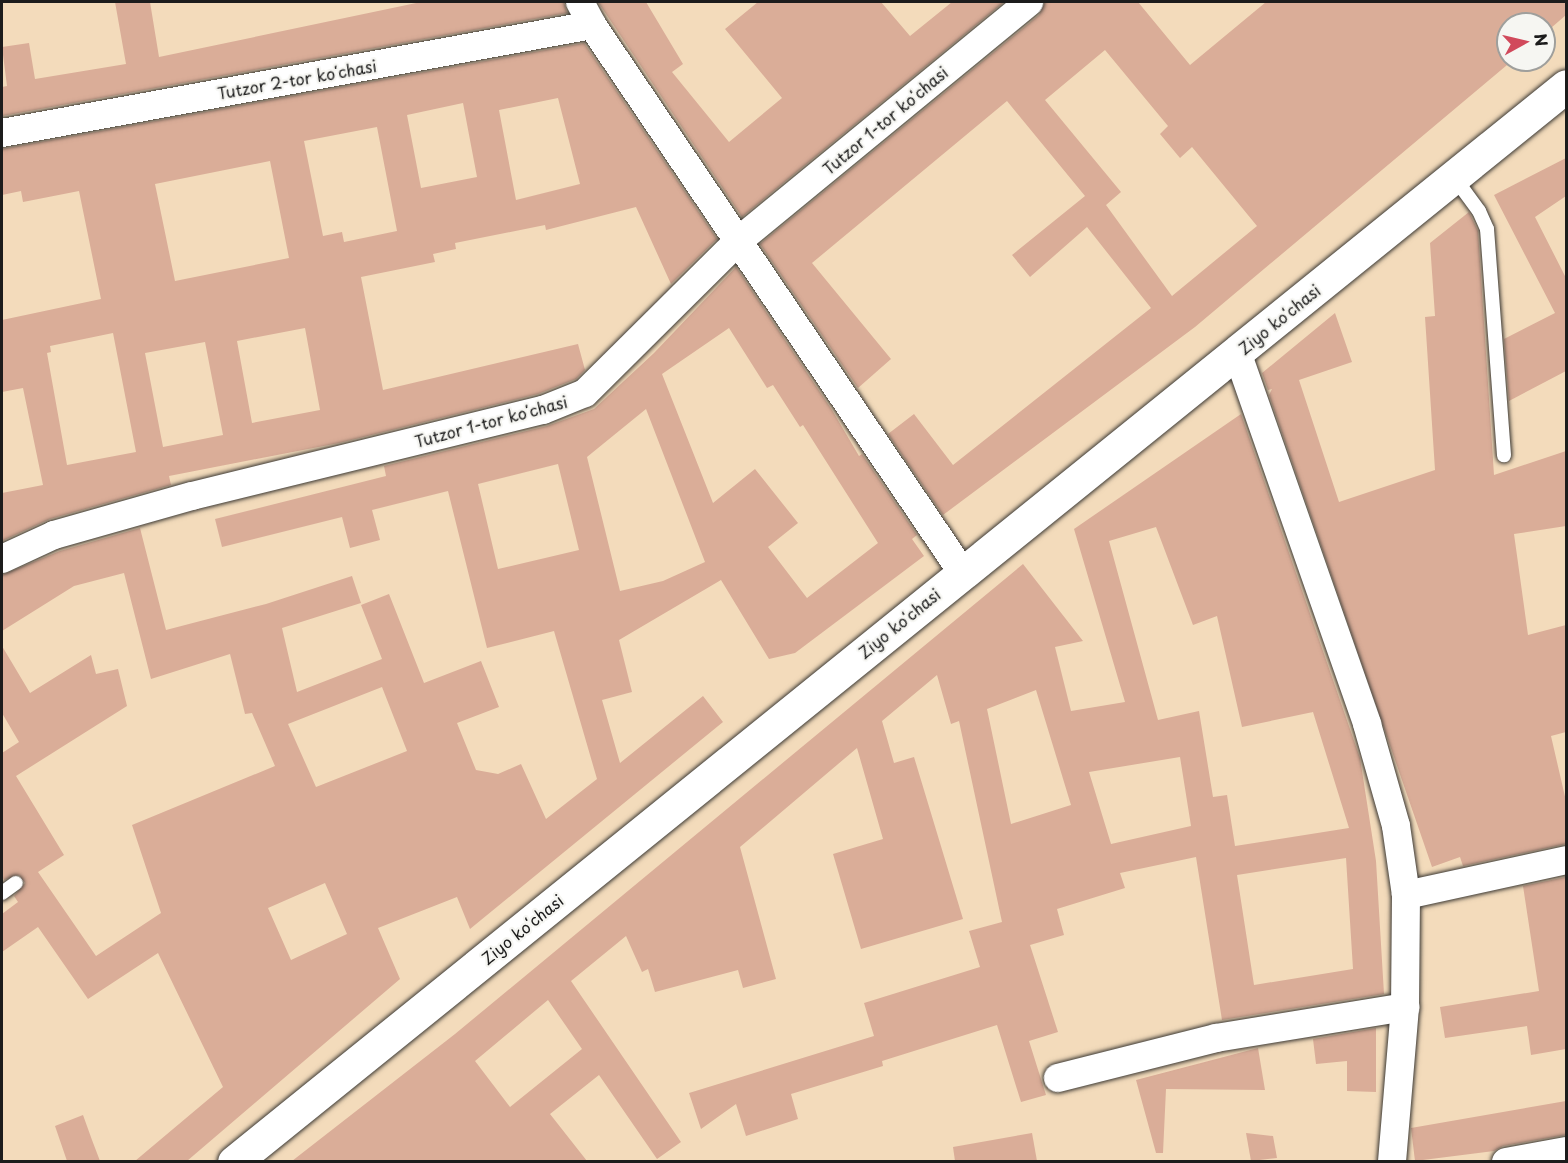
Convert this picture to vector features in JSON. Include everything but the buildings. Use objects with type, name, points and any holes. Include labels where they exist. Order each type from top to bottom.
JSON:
[{"type":"street","name":"Tutzor 1-tor koʻchasi","points":[[2,559],[54,535],[180,499],[563,404],[585,393],[737,242],[1029,2]]},
{"type":"street","points":[[586,13],[737,242],[962,572]]},
{"type":"street","name":"Tutzor 2-tor koʻchasi","points":[[2,133],[586,13]]},
{"type":"street","name":"Ziyo koʻchasi","points":[[234,1161],[1566,86]]},
{"type":"street","points":[[1237,352],[1367,724],[1396,826],[1407,895],[1405,1007],[1392,1161]]},
{"type":"street","points":[[1407,895],[1566,860]]},
{"type":"street","points":[[1058,1078],[1216,1038],[1405,1007]]},
{"type":"street","points":[[1506,1161],[1566,1151]]},
{"type":"lane","points":[[1454,177],[1487,229],[1504,455]]},
{"type":"lane","points":[[2,893],[16,883]]}]
